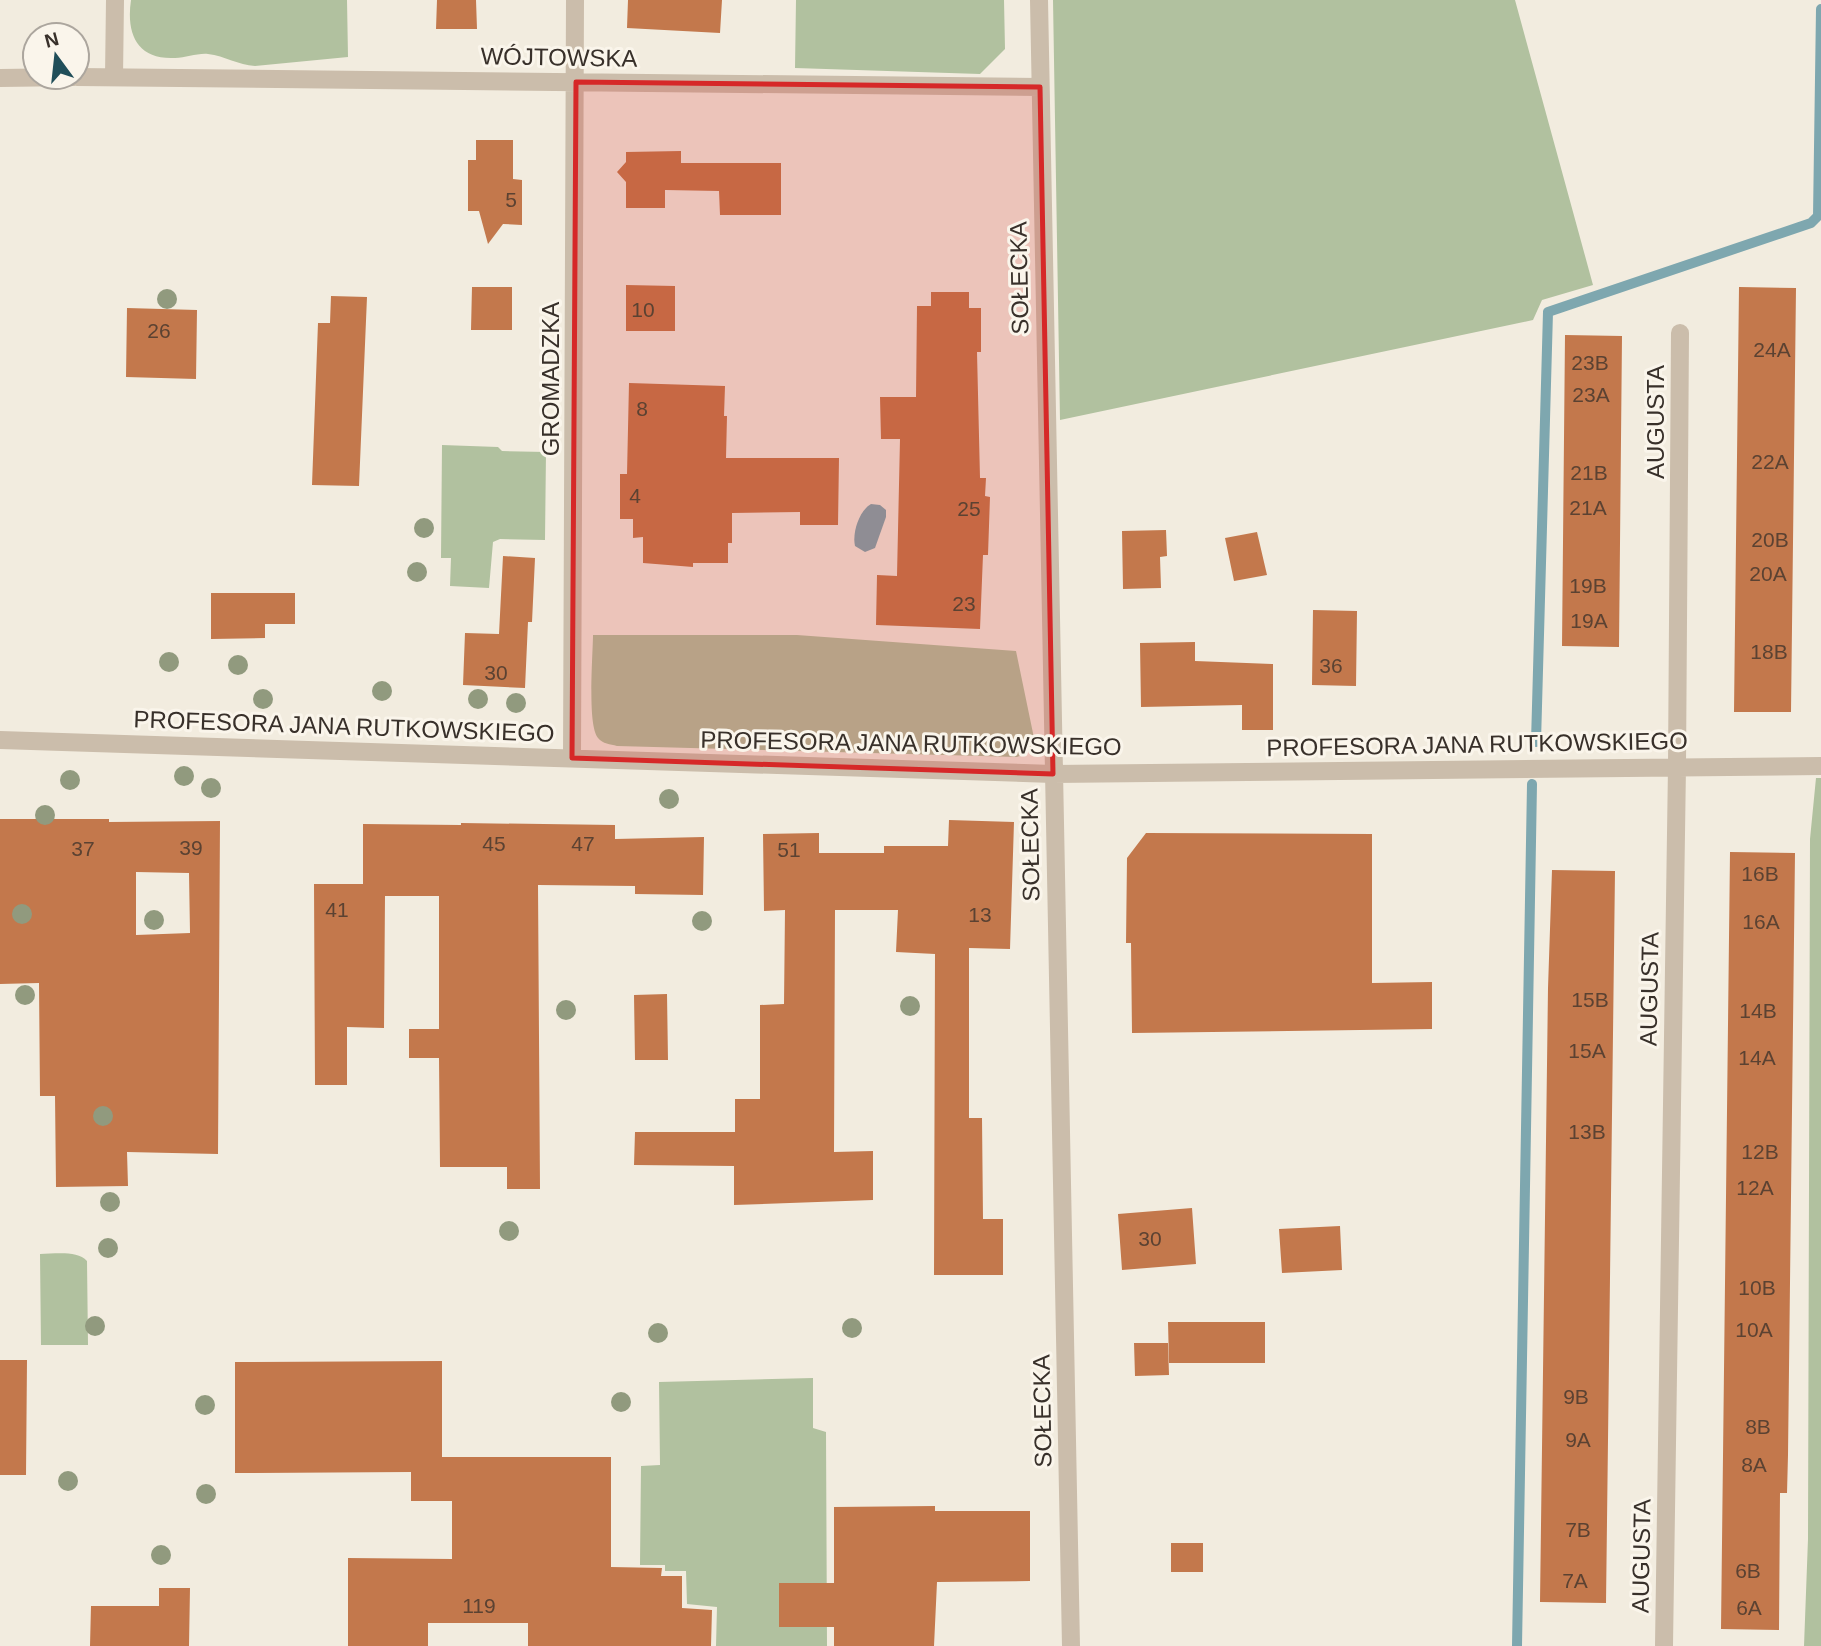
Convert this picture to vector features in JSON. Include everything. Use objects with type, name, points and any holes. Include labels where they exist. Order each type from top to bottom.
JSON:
[{"type":"street","points":[[114,76],[115,0]]},
{"type":"street","name":"GROMADZKA","points":[[572,758],[575,0]]},
{"type":"street","name":"SOŁECKA","points":[[1039,0],[1071,1646]]},
{"type":"street","name":"WÓJTOWSKA","points":[[91,77],[1040,88]]},
{"type":"street","name":"WÓJTOWSKA","points":[[0,78],[21,78]]},
{"type":"street","name":"AUGUSTA","points":[[1664,1646],[1678,766],[1680,333]]},
{"type":"street","name":"PROFESORA JANA RUTKOWSKIEGO","points":[[0,740],[1053,774],[1821,766]]},
{"type":"highlighted area","points":[[576,82],[1040,87],[1053,774],[572,758]]},
{"type":"green space","points":[[131,0],[347,0],[348,57],[255,66],[208,54],[179,58],[151,55],[137,42],[133,34],[130,24]]},
{"type":"green space","points":[[796,0],[1004,0],[1005,49],[980,74],[795,68]]},
{"type":"green space","points":[[1053,0],[1515,0],[1593,285],[1542,300],[1533,320],[1060,420]]},
{"type":"green space","points":[[442,445],[546,452],[545,540],[500,539],[493,542],[489,588],[450,586],[451,558],[441,558]]},
{"type":"green space","points":[[593,635],[797,635],[1016,651],[1034,738],[1029,750],[1017,757],[617,746],[602,742],[595,731],[591,689]]},
{"type":"green space","points":[[1816,778],[1821,778],[1821,1646],[1804,1646],[1808,1539],[1810,839]]},
{"type":"green space","points":[[40,1254],[71,1254],[87,1261],[88,1345],[41,1345]]},
{"type":"green space","points":[[813,1378],[813,1428],[826,1432],[827,1646],[716,1646],[717,1607],[687,1604],[686,1571],[665,1571],[665,1565],[640,1565],[641,1466],[660,1465],[659,1382]]},
{"type":"water","points":[[871,504],[880,505],[886,510],[886,517],[875,548],[865,552],[855,546],[855,535],[860,517]]},
{"type":"building","points":[[437,0],[476,0],[477,29],[436,29]]},
{"type":"building","points":[[628,0],[722,0],[720,33],[627,28]]},
{"type":"building","points":[[476,140],[513,140],[513,179],[522,180],[522,225],[503,224],[488,244],[479,211],[468,211],[468,160],[476,160]]},
{"type":"building","points":[[681,151],[681,163],[781,163],[781,215],[720,215],[719,191],[665,190],[665,208],[626,208],[626,182],[617,172],[626,162],[626,152]]},
{"type":"building","points":[[626,285],[675,286],[675,331],[626,331]]},
{"type":"building","points":[[472,287],[512,287],[512,330],[471,330]]},
{"type":"building","points":[[1739,287],[1796,288],[1791,712],[1734,712]]},
{"type":"building","points":[[931,292],[969,292],[969,308],[981,308],[981,352],[977,352],[980,478],[986,478],[985,496],[990,497],[988,555],[983,555],[980,629],[876,625],[877,575],[897,576],[900,439],[881,439],[880,397],[916,397],[917,306],[931,306]]},
{"type":"building","points":[[331,296],[367,297],[359,486],[312,485],[318,323],[330,323]]},
{"type":"building","points":[[127,308],[197,310],[196,379],[126,377]]},
{"type":"building","points":[[1565,335],[1622,336],[1619,647],[1562,646]]},
{"type":"building","points":[[629,383],[725,386],[726,458],[839,458],[838,525],[800,525],[800,512],[732,513],[732,543],[728,543],[728,563],[693,563],[693,567],[643,563],[643,537],[633,538],[633,519],[620,519],[620,474],[627,474]]},
{"type":"building","points":[[1166,530],[1167,556],[1160,557],[1161,588],[1123,589],[1122,531]]},
{"type":"building","points":[[1257,532],[1267,575],[1234,581],[1225,538]]},
{"type":"building","points":[[503,556],[535,558],[525,688],[463,685],[465,633],[499,634]]},
{"type":"building","points":[[211,593],[295,593],[295,624],[265,624],[265,638],[211,639]]},
{"type":"building","points":[[1313,610],[1357,611],[1356,686],[1312,685]]},
{"type":"building","points":[[1195,642],[1195,661],[1273,664],[1273,730],[1242,730],[1242,705],[1141,707],[1140,643]]},
{"type":"building","points":[[0,819],[220,821],[218,1154],[127,1152],[128,1186],[56,1187],[55,1096],[40,1096],[39,983],[0,984]],"holes":[[[136,872],[189,873],[190,933],[136,935]]]},
{"type":"building","points":[[949,820],[1014,822],[1010,949],[969,948],[969,1118],[982,1118],[983,1219],[1003,1219],[1003,1275],[934,1275],[935,954],[896,952],[898,910],[835,910],[834,1152],[873,1151],[873,1200],[734,1205],[734,1166],[634,1165],[635,1132],[735,1132],[735,1099],[760,1099],[760,1005],[784,1004],[785,910],[764,911],[763,834],[819,833],[819,853],[884,853],[884,846],[948,846]]},
{"type":"building","points":[[363,824],[615,825],[615,839],[704,837],[703,895],[635,894],[635,886],[538,885],[540,1189],[507,1189],[507,1167],[440,1167],[439,1058],[409,1058],[409,1029],[439,1029],[439,896],[385,896],[384,1028],[347,1027],[347,1085],[315,1085],[314,884],[363,884]]},
{"type":"building","points":[[1146,833],[1372,834],[1372,983],[1432,982],[1432,1029],[1132,1033],[1131,943],[1126,943],[1127,858]]},
{"type":"building","points":[[1730,852],[1795,853],[1788,1455],[1787,1493],[1780,1493],[1779,1630],[1721,1629]]},
{"type":"building","points":[[1552,870],[1615,871],[1606,1603],[1540,1602]]},
{"type":"building","points":[[667,994],[668,1060],[635,1060],[634,995]]},
{"type":"building","points":[[1192,1208],[1196,1264],[1122,1270],[1118,1214]]},
{"type":"building","points":[[1340,1226],[1342,1270],[1282,1273],[1279,1229]]},
{"type":"building","points":[[1168,1322],[1265,1322],[1265,1363],[1169,1363]]},
{"type":"building","points":[[1134,1343],[1168,1343],[1169,1375],[1135,1376]]},
{"type":"building","points":[[0,1360],[27,1360],[26,1475],[0,1475]]},
{"type":"building","points":[[442,1361],[442,1457],[611,1457],[611,1567],[662,1568],[661,1576],[682,1576],[682,1608],[712,1610],[711,1646],[528,1646],[528,1623],[428,1623],[428,1646],[348,1646],[348,1558],[452,1559],[452,1501],[411,1501],[411,1472],[235,1473],[235,1362]]},
{"type":"building","points":[[935,1506],[935,1511],[1030,1511],[1030,1581],[937,1582],[934,1646],[834,1646],[834,1627],[779,1627],[779,1583],[834,1583],[834,1507]]},
{"type":"building","points":[[1171,1543],[1203,1543],[1203,1572],[1171,1572]]},
{"type":"building","points":[[159,1588],[190,1588],[189,1646],[90,1646],[91,1606],[159,1606]]},
{"type":"waterway","points":[[1536,742],[1548,312],[1811,223],[1818,216],[1821,9]]},
{"type":"waterway","points":[[1517,1646],[1532,784]]}]
